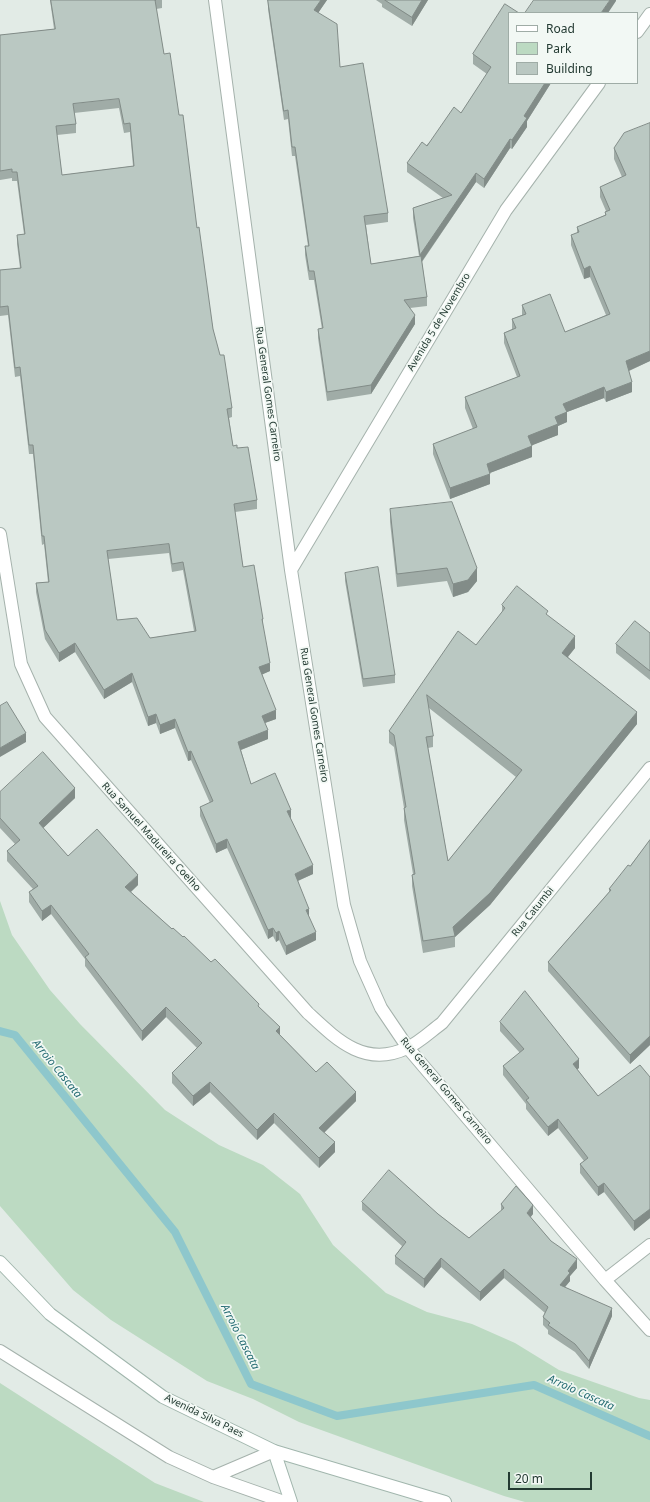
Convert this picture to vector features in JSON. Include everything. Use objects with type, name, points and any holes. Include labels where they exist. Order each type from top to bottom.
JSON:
[{"type":"street","name":"Rua General Gomes Carneiro","points":[[216,2],[292,570],[344,905],[360,961],[381,1008],[408,1048],[605,1280],[650,1330]]},
{"type":"street","points":[[638,31],[650,14]]},
{"type":"street","name":"Avenida 5 de Novembro","points":[[292,570],[506,210],[598,84]]},
{"type":"street","name":"Rua Samuel Madureira Coelho","points":[[0,534],[21,664],[45,718],[314,1019],[338,1040],[361,1052],[384,1055],[408,1048]]},
{"type":"street","name":"Rua Catumbi","points":[[408,1048],[442,1023],[650,768]]},
{"type":"street","points":[[605,1280],[650,1245]]},
{"type":"street","name":"Avenida Silva Paes","points":[[0,1262],[50,1314],[163,1396],[274,1451],[445,1502]]},
{"type":"street","points":[[0,1351],[170,1458],[213,1477],[284,1502]]},
{"type":"street","points":[[213,1477],[274,1451],[291,1502]]},
{"type":"green space","points":[[0,901],[12,935],[50,990],[80,1024],[165,1110],[219,1145],[263,1165],[300,1194],[333,1245],[386,1293],[427,1312],[472,1324],[515,1343],[559,1370],[639,1398],[650,1400],[650,1502],[525,1502],[504,1496],[299,1422],[253,1399],[207,1381],[111,1320],[73,1290],[0,1206]]},
{"type":"green space","points":[[0,1383],[155,1483],[204,1502],[0,1502]]},
{"type":"building","points":[[51,0],[155,0],[164,54],[170,53],[179,115],[183,115],[197,228],[199,227],[213,329],[220,355],[224,355],[232,408],[227,409],[233,446],[237,445],[237,448],[248,447],[257,500],[234,504],[243,567],[254,565],[270,663],[259,667],[276,710],[262,716],[268,730],[238,742],[251,784],[275,773],[291,810],[287,811],[313,865],[295,874],[309,909],[306,910],[316,932],[286,946],[279,931],[276,933],[273,928],[268,930],[227,839],[216,844],[200,807],[213,801],[191,751],[188,752],[175,719],[160,725],[156,714],[148,717],[132,673],[104,690],[75,643],[59,653],[45,630],[36,583],[49,582],[44,536],[42,536],[33,445],[29,445],[20,367],[15,368],[8,306],[0,307],[0,270],[21,268],[17,235],[25,234],[17,172],[12,172],[12,169],[0,171],[0,35],[55,29]],"holes":[[[119,99],[124,124],[130,123],[134,166],[62,175],[56,126],[76,124],[73,104]],[[169,544],[172,564],[183,562],[196,631],[150,638],[137,618],[117,620],[107,551]]]},
{"type":"building","points":[[268,0],[321,0],[314,10],[337,24],[340,67],[363,63],[388,213],[364,216],[371,264],[421,256],[427,297],[404,300],[415,315],[371,385],[327,392],[318,329],[323,328],[314,271],[309,271],[305,246],[309,246],[295,147],[292,147],[288,110],[284,111]]},
{"type":"building","points":[[385,0],[422,0],[412,17]]},
{"type":"building","points":[[534,0],[610,0],[602,12],[526,12]]},
{"type":"building","points":[[505,4],[517,12],[508,12],[508,84],[544,84],[524,116],[527,118],[512,140],[510,139],[484,179],[476,173],[420,255],[413,208],[452,195],[407,163],[422,142],[427,146],[454,107],[461,113],[491,67],[473,54]]},
{"type":"building","points":[[650,123],[650,351],[626,361],[632,382],[606,392],[604,387],[563,404],[567,412],[555,417],[558,424],[528,436],[532,446],[487,464],[490,474],[450,488],[433,444],[477,427],[465,397],[520,376],[504,333],[516,328],[512,319],[526,314],[522,305],[550,294],[565,332],[610,314],[590,266],[584,269],[571,235],[579,232],[577,227],[606,215],[605,212],[610,210],[600,187],[626,175],[614,148],[624,133]]},
{"type":"building","points":[[452,502],[477,568],[468,580],[453,584],[447,568],[397,574],[390,509]]},
{"type":"building","points":[[378,567],[395,675],[363,679],[345,573]]},
{"type":"building","points":[[517,586],[548,611],[546,614],[575,636],[562,653],[637,712],[490,893],[453,927],[455,936],[423,941],[412,875],[415,874],[404,808],[406,807],[394,735],[389,731],[458,631],[476,645],[505,608],[502,605]],"holes":[[[427,695],[522,770],[448,861],[426,737],[433,736]]]},
{"type":"building","points":[[635,621],[650,633],[650,671],[616,644]]},
{"type":"building","points":[[7,702],[26,733],[0,748],[0,706]]},
{"type":"building","points":[[43,752],[75,788],[39,823],[68,856],[97,829],[138,875],[125,887],[172,929],[173,928],[183,937],[184,936],[211,962],[215,959],[259,1004],[258,1006],[280,1027],[276,1031],[316,1072],[327,1062],[356,1092],[319,1128],[335,1142],[319,1158],[274,1113],[257,1130],[210,1082],[193,1096],[172,1073],[202,1043],[166,1007],[142,1031],[85,957],[89,954],[51,905],[42,911],[29,892],[38,886],[7,851],[20,840],[0,818],[0,792]]},
{"type":"building","points":[[650,840],[650,1036],[630,1055],[548,962],[611,890],[609,889],[628,865],[630,866]]},
{"type":"building","points":[[525,991],[579,1059],[573,1064],[598,1096],[640,1065],[650,1077],[650,1209],[634,1221],[604,1183],[598,1187],[580,1164],[588,1158],[558,1119],[548,1127],[526,1100],[529,1098],[503,1066],[524,1049],[500,1022]]},
{"type":"building","points":[[389,1170],[438,1214],[469,1238],[504,1208],[501,1204],[516,1186],[533,1205],[527,1213],[551,1241],[577,1259],[568,1271],[570,1273],[560,1285],[612,1308],[589,1361],[575,1344],[548,1325],[550,1323],[543,1317],[548,1307],[504,1269],[480,1292],[441,1258],[424,1279],[395,1256],[406,1242],[362,1202]]},
{"type":"waterway","name":"Arroio Cascata","points":[[0,1031],[15,1035],[175,1232],[251,1384],[337,1416],[534,1385],[650,1436]]}]
